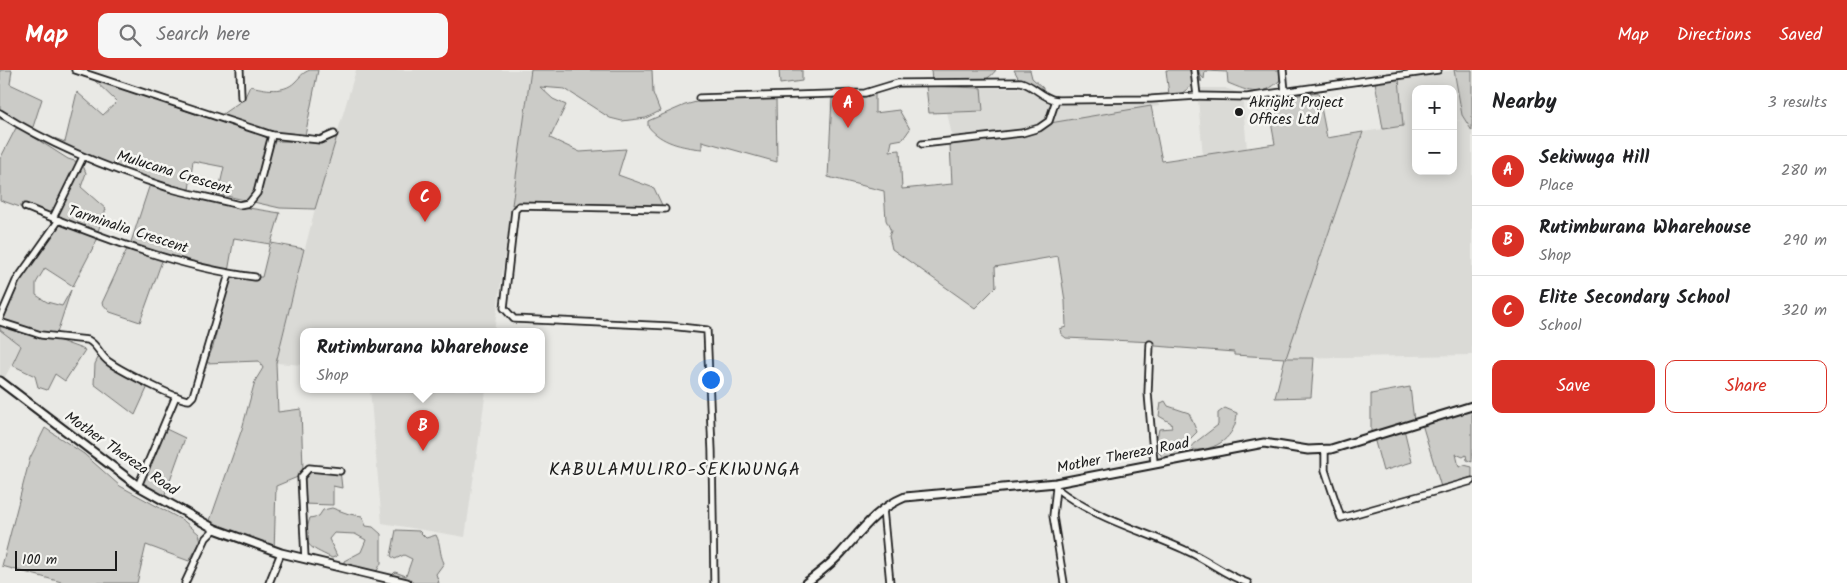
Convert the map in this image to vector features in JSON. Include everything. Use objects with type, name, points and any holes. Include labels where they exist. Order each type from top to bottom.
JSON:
[{"type":"street","points":[[75,70],[272,135],[320,140],[334,134]]},
{"type":"street","points":[[240,70],[241,97]]},
{"type":"street","points":[[1194,70],[1197,96]]},
{"type":"street","points":[[1283,70],[1285,92]]},
{"type":"street","points":[[700,98],[865,93],[898,83],[1022,82],[1034,87],[1047,98],[1056,100],[1151,99],[1197,96],[1239,98],[1438,70]]},
{"type":"street","points":[[922,144],[1033,130],[1049,121],[1056,100]]},
{"type":"street","name":"Mulucana Crescent","points":[[0,113],[46,140],[83,156],[173,189],[245,205],[253,200],[257,193],[272,135]]},
{"type":"street","points":[[0,318],[16,281],[56,219],[83,156]]},
{"type":"street","points":[[665,210],[519,206],[515,210],[513,219],[504,308],[510,317],[514,318],[670,326],[707,330],[712,452],[714,583]]},
{"type":"street","name":"Tarminalia Crescent","points":[[25,207],[142,251],[229,274],[255,277]]},
{"type":"street","points":[[0,322],[41,335],[88,340],[94,344],[109,362],[187,400],[194,396],[229,274]]},
{"type":"street","points":[[1150,344],[1148,393],[1154,463]]},
{"type":"street","name":"Mother Thereza Road","points":[[0,381],[138,486],[215,529],[281,553],[384,581],[407,583]]},
{"type":"street","points":[[138,486],[176,396]]},
{"type":"street","name":"Mother Thereza Road","points":[[806,583],[835,560],[865,525],[882,509],[896,500],[915,495],[1056,486],[1154,463],[1264,443],[1296,449],[1325,450],[1472,406]]},
{"type":"street","points":[[1325,450],[1326,470],[1341,518],[1472,481]]},
{"type":"street","points":[[305,558],[301,477],[309,468],[340,471]]},
{"type":"street","points":[[1056,486],[1053,508],[1064,583]]},
{"type":"street","points":[[1056,486],[1078,504],[1110,521],[1177,546],[1248,583]]},
{"type":"street","points":[[882,509],[890,583]]},
{"type":"street","points":[[185,583],[206,538],[215,529]]},
{"type":"street","points":[[269,583],[281,553]]},
{"type":"shaded area","points":[[0,70],[12,70],[10,84],[42,99],[32,130],[21,124],[0,119]]},
{"type":"shaded area","points":[[310,70],[318,70],[305,136],[276,135],[221,115],[244,99],[250,86],[273,90],[285,88]]},
{"type":"shaded area","points":[[356,70],[531,70],[495,328],[300,328],[300,365],[276,363],[315,209]]},
{"type":"shaded area","points":[[531,70],[652,70],[653,93],[660,111],[646,118],[622,121],[610,118],[565,89],[540,87],[553,99],[566,105],[550,138],[580,152],[626,149],[618,175],[654,188],[662,205],[655,207],[530,203],[512,205]]},
{"type":"shaded area","points":[[779,70],[802,70],[802,81],[780,84]]},
{"type":"shaded area","points":[[931,70],[996,70],[983,80],[967,83],[932,82]]},
{"type":"shaded area","points":[[1014,70],[1030,70],[1032,78],[1043,88],[1043,94],[1019,79]]},
{"type":"shaded area","points":[[1166,70],[1190,70],[1193,85],[1182,93],[1169,95]]},
{"type":"shaded area","points":[[1196,70],[1280,70],[1280,80],[1274,86],[1256,92],[1228,83],[1227,72],[1205,71],[1204,79]]},
{"type":"shaded area","points":[[1454,70],[1457,85],[1412,85],[1412,175],[1457,175],[1457,121],[1462,120],[1457,120],[1457,87],[1462,115],[1472,131],[1472,355],[1285,358],[1363,132],[1403,126],[1399,78]]},
{"type":"shaded area","points":[[1454,70],[1472,70],[1472,131],[1462,115]]},
{"type":"shaded area","points":[[91,77],[204,117],[225,119],[274,141],[326,142],[337,136],[315,209],[280,208],[218,194],[224,167],[193,161],[189,190],[66,153],[52,143],[54,138],[65,142],[77,92],[103,115],[117,102]]},
{"type":"shaded area","points":[[1399,78],[1403,126],[1383,129],[1375,82]]},
{"type":"shaded area","points":[[926,86],[981,88],[983,111],[929,113]]},
{"type":"shaded area","points":[[981,88],[1026,88],[1053,103],[1043,123],[1024,130],[952,136],[947,112],[983,111]]},
{"type":"shaded area","points":[[1199,88],[1225,88],[1242,94],[1247,149],[1203,156],[1198,100]]},
{"type":"shaded area","points":[[1318,92],[1327,138],[1363,132],[1286,358],[1314,358],[1311,397],[1275,398],[1285,358],[1234,355],[1234,352],[1155,346],[1155,342],[1066,338],[1061,334],[1060,329],[1066,327],[1065,301],[1058,256],[995,267],[996,287],[975,308],[892,249],[889,236],[891,231],[886,220],[884,191],[828,177],[832,98],[875,93],[875,113],[899,110],[910,129],[903,139],[892,141],[890,151],[900,150],[902,189],[952,184],[950,144],[1035,133],[1050,123],[1151,106],[1162,161],[1275,144],[1267,100]]},
{"type":"shaded area","points":[[776,98],[777,162],[702,141],[702,149],[672,143],[653,132],[648,126],[648,121],[685,105],[700,101]]},
{"type":"shaded area","points":[[1152,101],[1158,103],[1159,106],[1050,123],[1060,102]]},
{"type":"shaded area","points":[[16,128],[21,129],[68,159],[82,163],[86,173],[81,187],[106,209],[97,234],[0,200],[0,159]]},
{"type":"shaded area","points":[[150,184],[217,203],[280,213],[271,243],[304,249],[276,363],[278,412],[301,409],[303,469],[300,476],[276,486],[274,553],[226,539],[207,529],[242,429],[255,381],[263,368],[259,361],[206,363],[213,347],[229,278],[262,277],[270,244],[234,238],[228,272],[130,245]]},
{"type":"shaded area","points":[[53,222],[98,238],[73,286],[45,268],[36,283],[36,295],[47,302],[62,306],[71,290],[55,339],[85,350],[65,381],[55,374],[47,390],[38,387],[35,376],[12,365],[21,346],[0,330],[6,302],[12,289],[54,227]]},
{"type":"shaded area","points":[[126,245],[163,258],[140,322],[110,312],[102,303],[127,249]]},
{"type":"shaded area","points":[[0,330],[21,346],[1,385],[0,384]]},
{"type":"shaded area","points":[[98,358],[149,384],[135,415],[94,384],[95,364]]},
{"type":"shaded area","points":[[1410,387],[1414,421],[1371,433],[1371,394]]},
{"type":"shaded area","points":[[370,393],[486,393],[465,537],[382,523]]},
{"type":"shaded area","points":[[1165,401],[1168,406],[1189,413],[1197,432],[1185,444],[1175,447],[1174,450],[1185,456],[1169,461],[1163,458],[1155,447],[1159,429],[1172,428],[1171,423],[1159,416],[1161,403]]},
{"type":"shaded area","points":[[1225,408],[1237,413],[1236,422],[1229,436],[1217,445],[1201,450],[1193,450],[1192,445],[1218,425],[1218,413]]},
{"type":"shaded area","points":[[1472,408],[1472,462],[1467,460],[1466,455],[1463,457],[1456,454],[1459,467],[1464,465],[1472,467],[1472,477],[1441,487],[1422,424]]},
{"type":"shaded area","points":[[45,428],[84,454],[120,486],[184,521],[199,534],[201,541],[189,561],[146,545],[137,583],[65,583],[2,566],[30,458]]},
{"type":"shaded area","points":[[164,428],[185,438],[161,505],[138,491],[137,487]]},
{"type":"shaded area","points":[[1404,429],[1412,462],[1383,471],[1374,438]]},
{"type":"shaded area","points":[[310,469],[340,470],[342,488],[333,486],[333,505],[303,504],[305,476]]},
{"type":"shaded area","points":[[332,508],[362,516],[366,526],[373,527],[381,534],[381,563],[377,571],[363,574],[344,565],[344,561],[361,552],[366,540],[355,534],[334,533],[329,539],[337,556],[332,558],[317,551],[309,544],[306,534],[310,518],[319,516],[323,510]]},
{"type":"shaded area","points":[[396,530],[419,531],[426,538],[436,535],[444,563],[436,574],[439,583],[405,583],[390,577],[395,572],[406,576],[412,559],[404,555],[395,559],[391,556]]},
{"type":"waterway","points":[[1198,70],[1201,81]]},
{"type":"place","name":"Akright Project Offices Ltd","points":[[1239,112]]},
{"type":"place","name":"Sekiwuga Hill","points":[[848,128]]},
{"type":"place","name":"Elite Secondary School","points":[[425,222]]},
{"type":"place","name":"Rutimburana Wharehouse","points":[[423,451]]},
{"type":"district","name":"KABULAMULIRO-SEKIWUNGA","points":[[675,470]]}]
